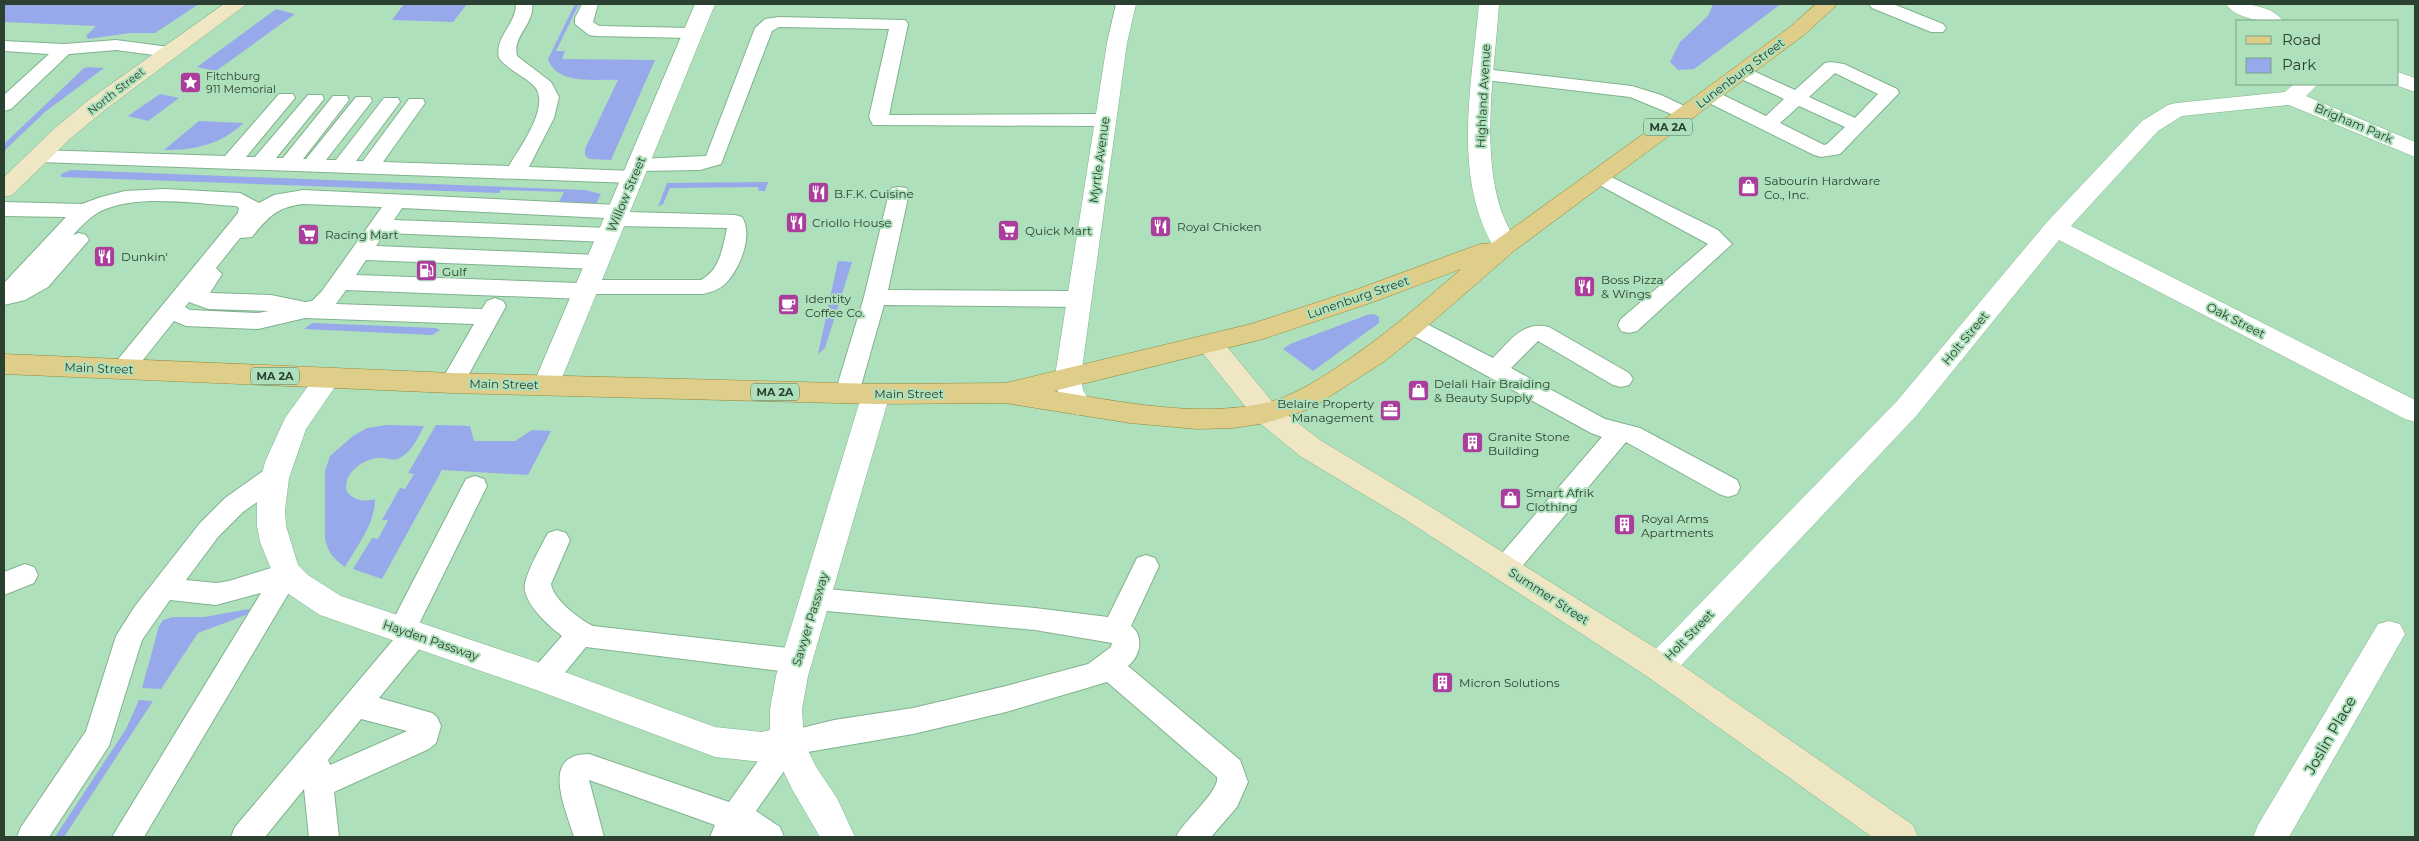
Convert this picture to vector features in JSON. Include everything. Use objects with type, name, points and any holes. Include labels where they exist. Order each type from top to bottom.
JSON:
[{"type":"main road","name":"North Street","points":[[4,190],[98,104],[237,4]]},
{"type":"main road","name":"Lunenburg Street","points":[[1266,413],[1300,402],[1330,385],[1413,325],[1505,244],[1686,114],[1797,31],[1828,4]]},
{"type":"main road","name":"Lunenburg Street","points":[[1210,344],[1254,332],[1367,295],[1505,244]]},
{"type":"main road","name":"Summer Street","points":[[1210,344],[1266,413],[1310,448],[1659,667],[1901,837]]},
{"type":"main road","name":"Main Street","points":[[1004,393],[1068,376],[1210,344]]},
{"type":"main road","name":"Main Street","points":[[4,364],[452,383],[876,394],[1004,393],[1078,405],[1197,419],[1233,418],[1266,413]]},
{"type":"street","name":"Willow Street","points":[[546,385],[705,4]]},
{"type":"street","name":"Myrtle Avenue","points":[[1078,405],[1070,390],[1068,376],[1117,43],[1126,4]]},
{"type":"street","name":"Highland Avenue","points":[[1489,4],[1479,146],[1488,207],[1505,244]]},
{"type":"street","points":[[2236,4],[2271,20]]},
{"type":"street","points":[[2399,78],[2415,86]]},
{"type":"street","name":"Brigham Park","points":[[2299,91],[2320,108],[2415,150]]},
{"type":"street","name":"Holt Street","points":[[1659,667],[1907,408],[2056,228],[2150,126],[2164,115],[2176,110],[2299,91]]},
{"type":"street","name":"Oak Street","points":[[2056,228],[2415,412]]},
{"type":"street","name":"Hayden Passway","points":[[328,378],[292,430],[275,476],[271,496],[271,522],[275,546],[287,574],[306,592],[331,606],[544,678],[715,742],[762,747],[787,744]]},
{"type":"street","name":"Sawyer Passway","points":[[838,837],[825,810],[804,778],[787,744],[786,709],[797,661],[876,394]]},
{"type":"street","name":"Joslin Place","points":[[2270,837],[2389,634]]},
{"type":"lane","points":[[516,172],[548,111],[551,98],[547,88],[508,58],[506,53],[508,42],[525,15],[524,4]]},
{"type":"lane","points":[[590,4],[584,18],[584,24],[595,32],[692,33]]},
{"type":"lane","points":[[1878,4],[1938,28]]},
{"type":"lane","points":[[39,156],[516,172],[636,171],[700,164],[714,160],[764,28],[771,23],[779,22],[896,22],[899,24],[879,117],[880,121],[1105,120]]},
{"type":"lane","points":[[10,47],[64,49],[116,45],[169,52]]},
{"type":"lane","points":[[4,105],[64,49]]},
{"type":"lane","points":[[1710,96],[1768,125],[1826,152],[1833,150],[1889,95],[1889,91],[1831,67],[1768,125]]},
{"type":"lane","points":[[1741,72],[1857,126]]},
{"type":"lane","points":[[1484,76],[1632,92],[1654,98],[1686,114]]},
{"type":"lane","points":[[231,162],[286,98]]},
{"type":"lane","points":[[261,163],[315,99]]},
{"type":"lane","points":[[289,164],[340,100]]},
{"type":"lane","points":[[312,165],[363,101]]},
{"type":"lane","points":[[342,166],[391,102]]},
{"type":"lane","points":[[369,166],[425,104],[389,167]]},
{"type":"lane","points":[[1599,177],[1710,235],[1721,244],[1629,325]]},
{"type":"lane","points":[[847,393],[875,297],[899,193]]},
{"type":"lane","points":[[4,297],[75,220],[104,202],[118,197],[240,200],[250,205],[250,210],[235,231],[123,370]]},
{"type":"lane","points":[[235,231],[255,214],[276,202],[303,197],[397,201],[614,222]]},
{"type":"lane","points":[[174,306],[177,313],[186,318],[238,321],[258,321],[319,307],[325,303],[397,201]]},
{"type":"lane","points":[[276,202],[257,217],[200,288],[198,298],[208,301],[271,303],[300,310],[488,317]]},
{"type":"lane","points":[[4,303],[40,282],[90,228],[114,212],[134,208],[232,212],[237,214],[239,220],[235,231]]},
{"type":"lane","points":[[4,209],[87,211]]},
{"type":"lane","points":[[340,282],[504,289],[703,287],[717,282],[725,270],[737,227],[735,222],[720,220],[614,222],[536,232],[379,226]]},
{"type":"lane","points":[[452,383],[536,232]]},
{"type":"lane","points":[[360,253],[598,262]]},
{"type":"lane","points":[[875,297],[1079,299]]},
{"type":"lane","points":[[1413,325],[1599,427],[1632,434],[1728,487]]},
{"type":"lane","points":[[1495,370],[1531,334],[1541,333],[1620,379]]},
{"type":"lane","points":[[1504,568],[1621,431]]},
{"type":"lane","points":[[32,837],[99,738],[130,636],[162,588],[208,530],[234,505],[275,476]]},
{"type":"lane","points":[[246,837],[355,705],[408,632],[475,486]]},
{"type":"lane","points":[[557,540],[538,584],[539,594],[571,629],[580,635],[797,661]]},
{"type":"lane","points":[[1116,630],[1146,566]]},
{"type":"lane","points":[[162,588],[216,594],[229,592],[287,574]]},
{"type":"lane","points":[[128,837],[287,574]]},
{"type":"lane","points":[[731,828],[750,794],[787,744],[834,733],[913,721],[1096,674],[1123,654],[1127,646],[1127,638],[1116,630],[1035,618],[816,599]]},
{"type":"lane","points":[[544,678],[580,635]]},
{"type":"lane","points":[[1109,666],[1230,770],[1233,782],[1227,797],[1191,837]]},
{"type":"lane","points":[[318,785],[425,737],[428,731],[427,726],[422,722],[355,705]]},
{"type":"lane","points":[[315,752],[324,837]]},
{"type":"lane","points":[[589,837],[573,781],[574,773],[579,767],[589,767],[731,828],[762,830],[769,837]]},
{"type":"green space","points":[[4,4],[199,4],[155,33],[130,33],[88,39],[86,36],[96,26],[4,22]]},
{"type":"green space","points":[[404,4],[467,4],[453,22],[392,20]]},
{"type":"green space","points":[[575,4],[579,4],[556,51],[565,51],[562,59],[655,60],[611,160],[589,159],[585,155],[585,149],[618,80],[588,80],[568,77],[552,67],[548,59]]},
{"type":"green space","points":[[1713,4],[1781,4],[1694,69],[1678,70],[1670,62],[1680,42],[1708,16]]},
{"type":"green space","points":[[276,9],[295,14],[216,71],[197,67]]},
{"type":"green space","points":[[84,68],[104,68],[45,112],[4,151],[4,144]]},
{"type":"green space","points":[[160,94],[179,98],[148,121],[128,116]]},
{"type":"green space","points":[[199,121],[244,123],[207,145],[186,149],[164,150]]},
{"type":"green space","points":[[71,170],[585,190],[601,194],[595,206],[557,205],[564,192],[501,190],[499,193],[61,177],[61,174]]},
{"type":"green space","points":[[768,182],[765,191],[759,191],[758,187],[670,188],[663,204],[658,207],[667,183]]},
{"type":"green space","points":[[838,261],[852,262],[825,348],[818,354]]},
{"type":"green space","points":[[1374,314],[1379,317],[1379,323],[1313,371],[1283,349],[1290,344]]},
{"type":"green space","points":[[312,323],[435,328],[440,330],[432,335],[304,329]]},
{"type":"green space","points":[[387,425],[424,426],[411,448],[400,458],[395,460],[371,459],[359,465],[350,474],[346,486],[347,492],[360,500],[375,499],[369,526],[345,567],[332,555],[325,538],[325,471],[330,456],[353,436],[367,428]]},
{"type":"green space","points":[[436,425],[470,426],[474,441],[515,441],[532,430],[551,431],[528,475],[442,470],[382,579],[353,569],[372,538],[378,539],[388,520],[382,520],[400,488],[405,489],[414,474],[408,473]]},
{"type":"green space","points":[[249,609],[250,612],[246,615],[198,633],[161,689],[142,688],[159,626],[163,620],[173,617],[204,617]]},
{"type":"green space","points":[[139,700],[153,701],[64,837],[55,837],[126,729]]},
{"type":"place","name":"Fitchburg 911 Memorial","points":[[190,82]]},
{"type":"place","name":"Sabourin Hardware Co., Inc.","points":[[1748,187]]},
{"type":"place","name":"B.F.K. Cuisine","points":[[818,193]]},
{"type":"place","name":"Criollo House","points":[[796,222]]},
{"type":"place","name":"Royal Chicken","points":[[1161,226]]},
{"type":"place","name":"Quick Mart","points":[[1009,230]]},
{"type":"place","name":"Racing Mart","points":[[309,234]]},
{"type":"place","name":"Dunkin'","points":[[105,256]]},
{"type":"place","name":"Gulf","points":[[426,271]]},
{"type":"place","name":"Boss Pizza & Wings","points":[[1585,286]]},
{"type":"place","name":"Identity Coffee Co.","points":[[789,305]]},
{"type":"place","name":"Delali Hair Braiding & Beauty Supply","points":[[1418,390]]},
{"type":"place","name":"Belaire Property Management","points":[[1390,410]]},
{"type":"place","name":"Granite Stone Building","points":[[1472,443]]},
{"type":"place","name":"Smart Afrik Clothing","points":[[1510,499]]},
{"type":"place","name":"Royal Arms Apartments","points":[[1625,525]]},
{"type":"place","name":"Micron Solutions","points":[[1443,682]]}]
